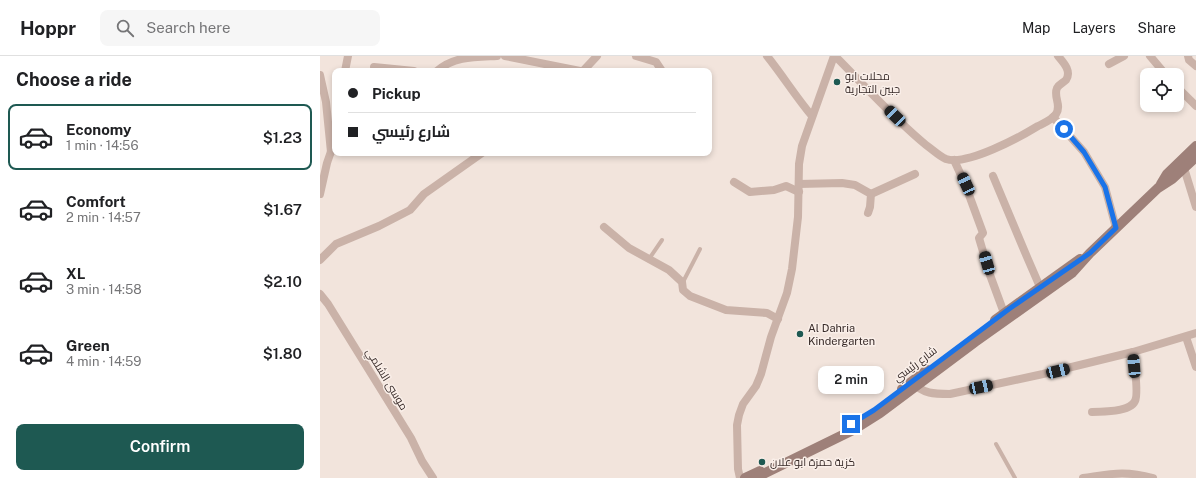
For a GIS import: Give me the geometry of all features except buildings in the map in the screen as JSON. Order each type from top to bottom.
[{"type":"main road","name":"شارع رئيسي","points":[[1158,188],[1167,174],[1196,146]]},
{"type":"main road","name":"شارع رئيسي","points":[[745,478],[761,475],[853,430],[880,413],[914,384],[1004,313],[1072,273],[1090,253],[1158,188],[1172,179],[1196,157]]},
{"type":"main road","name":"شارع رئيسي","points":[[914,384],[975,342],[1043,289]]},
{"type":"street","points":[[345,68],[348,56]]},
{"type":"street","points":[[440,68],[444,65],[463,58],[497,56]]},
{"type":"street","points":[[505,56],[566,68]]},
{"type":"street","points":[[584,68],[596,56]]},
{"type":"street","points":[[636,56],[656,62],[660,68]]},
{"type":"street","points":[[767,56],[786,79],[799,101],[812,116]]},
{"type":"street","points":[[740,478],[738,469],[738,414],[759,381],[787,292],[792,269],[799,188],[799,164],[802,146],[834,56],[915,136],[943,157],[954,160],[967,158],[1012,141],[1053,117],[1058,108],[1056,96],[1057,90],[1066,80],[1068,72],[1067,67],[1058,56]]},
{"type":"street","points":[[1109,64],[1124,56]]},
{"type":"street","points":[[1150,56],[1160,68]]},
{"type":"street","points":[[1188,56],[1189,60],[1196,66]]},
{"type":"street","points":[[374,67],[384,68]]},
{"type":"street","points":[[320,75],[326,102],[331,152]]},
{"type":"street","points":[[1184,94],[1196,106]]},
{"type":"street","points":[[1053,117],[1084,152],[1105,187],[1116,228]]},
{"type":"street","points":[[320,194],[332,149]]},
{"type":"street","points":[[320,260],[336,244],[379,226],[410,210],[424,194],[478,156]]},
{"type":"street","points":[[954,160],[966,184],[983,233],[979,238],[990,275],[1004,313]]},
{"type":"street","points":[[1184,168],[1196,207]]},
{"type":"street","points":[[871,194],[915,174]]},
{"type":"street","points":[[993,176],[1043,289]]},
{"type":"street","points":[[734,182],[750,192],[774,190],[786,186],[799,188],[842,183],[855,185],[871,194]]},
{"type":"street","points":[[868,213],[871,194]]},
{"type":"street","points":[[604,227],[629,248],[669,270],[682,282],[683,290],[690,296],[726,310],[767,314],[778,319]]},
{"type":"street","name":"موسى الشلمي","points":[[320,294],[328,304],[411,438],[422,461],[434,478]]},
{"type":"street","points":[[914,384],[924,392],[950,394],[1043,374],[1133,352],[1196,333]]},
{"type":"street","points":[[1186,337],[1196,367]]},
{"type":"street","points":[[1092,412],[1110,412],[1131,406],[1135,402],[1137,394],[1133,352]]},
{"type":"street","points":[[1083,478],[1122,473],[1153,478]]},
{"type":"lane","points":[[649,259],[662,240]]},
{"type":"lane","points":[[682,282],[700,249]]},
{"type":"lane","points":[[996,444],[1015,478]]},
{"type":"place","name":"محلات ابو جبين التجارية","points":[[837,82]]},
{"type":"place","name":"Al Dahria Kindergarten","points":[[800,334]]},
{"type":"place","name":"كزية حمزة ابو علان","points":[[762,462]]},
{"type":"route","points":[[851,424],[874,410],[1009,309],[1070,265],[1090,253],[1116,228],[1105,187],[1084,152],[1064,129]]}]
